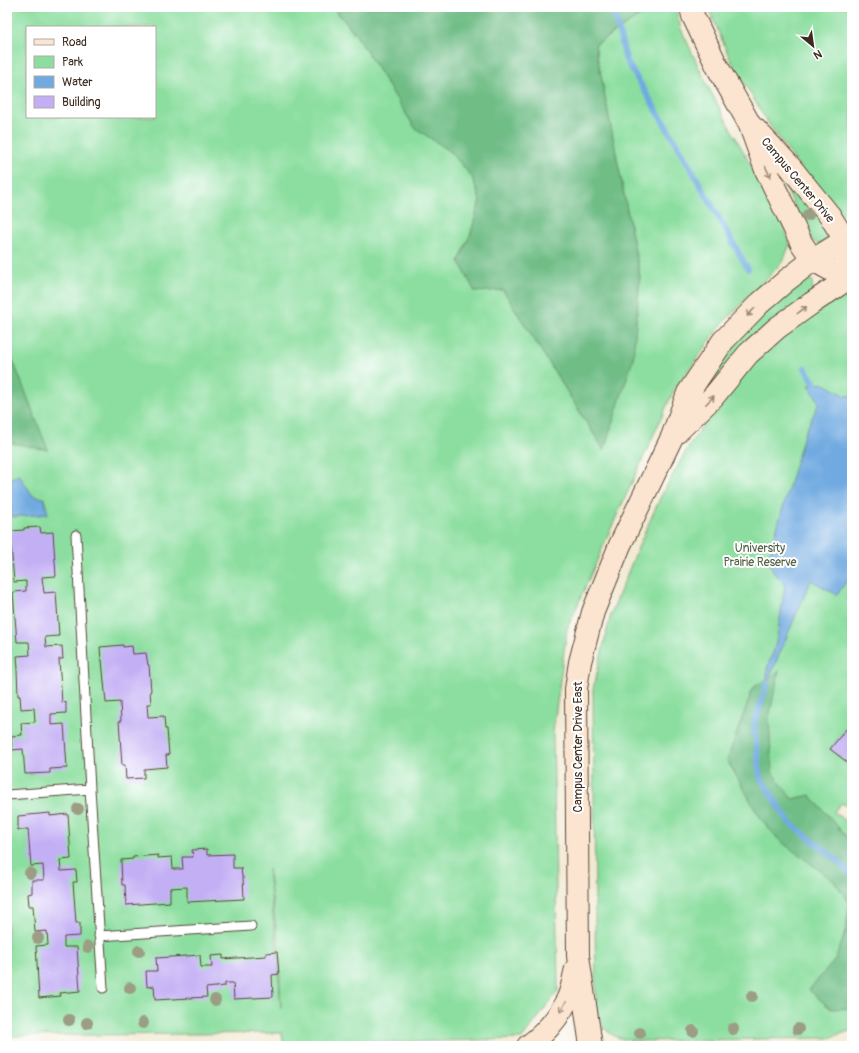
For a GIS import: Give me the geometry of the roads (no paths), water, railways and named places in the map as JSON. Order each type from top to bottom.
[{"type":"street","name":"Campus Center Drive","points":[[691,7],[693,16],[711,54],[749,123],[766,170],[802,244],[813,260],[850,277],[848,238],[787,163],[749,123]]},
{"type":"street","points":[[813,260],[848,238]]},
{"type":"street","name":"Campus Center Drive East","points":[[591,1046],[578,956],[576,689],[580,662],[593,612],[620,545],[672,437],[688,393],[723,341],[759,304],[813,260]]},
{"type":"street","name":"Campus Center Drive East","points":[[672,437],[713,398],[748,354],[777,328],[850,277]]},
{"type":"street","name":"Campus Center Drive East","points":[[528,1046],[549,1028],[559,1015],[568,999],[578,956]]},
{"type":"lane","points":[[76,535],[103,988]]},
{"type":"lane","points":[[7,795],[90,789]]},
{"type":"lane","points":[[99,936],[251,926]]},
{"type":"water","points":[[823,383],[846,396],[852,395],[852,573],[837,595],[811,580],[767,683],[767,668],[774,650],[778,632],[785,584],[774,573],[768,559],[804,435],[819,403],[809,385]]},
{"type":"water","points":[[19,475],[33,496],[44,498],[48,514],[11,517],[8,479]]},
{"type":"waterway","points":[[613,7],[626,60],[681,151],[748,269]]},
{"type":"waterway","points":[[805,368],[815,384]]},
{"type":"waterway","points":[[767,683],[754,725],[760,777],[789,822],[836,859],[852,876]]},
{"type":"park label","name":"University Prairie Reserve","points":[[760,555]]}]
